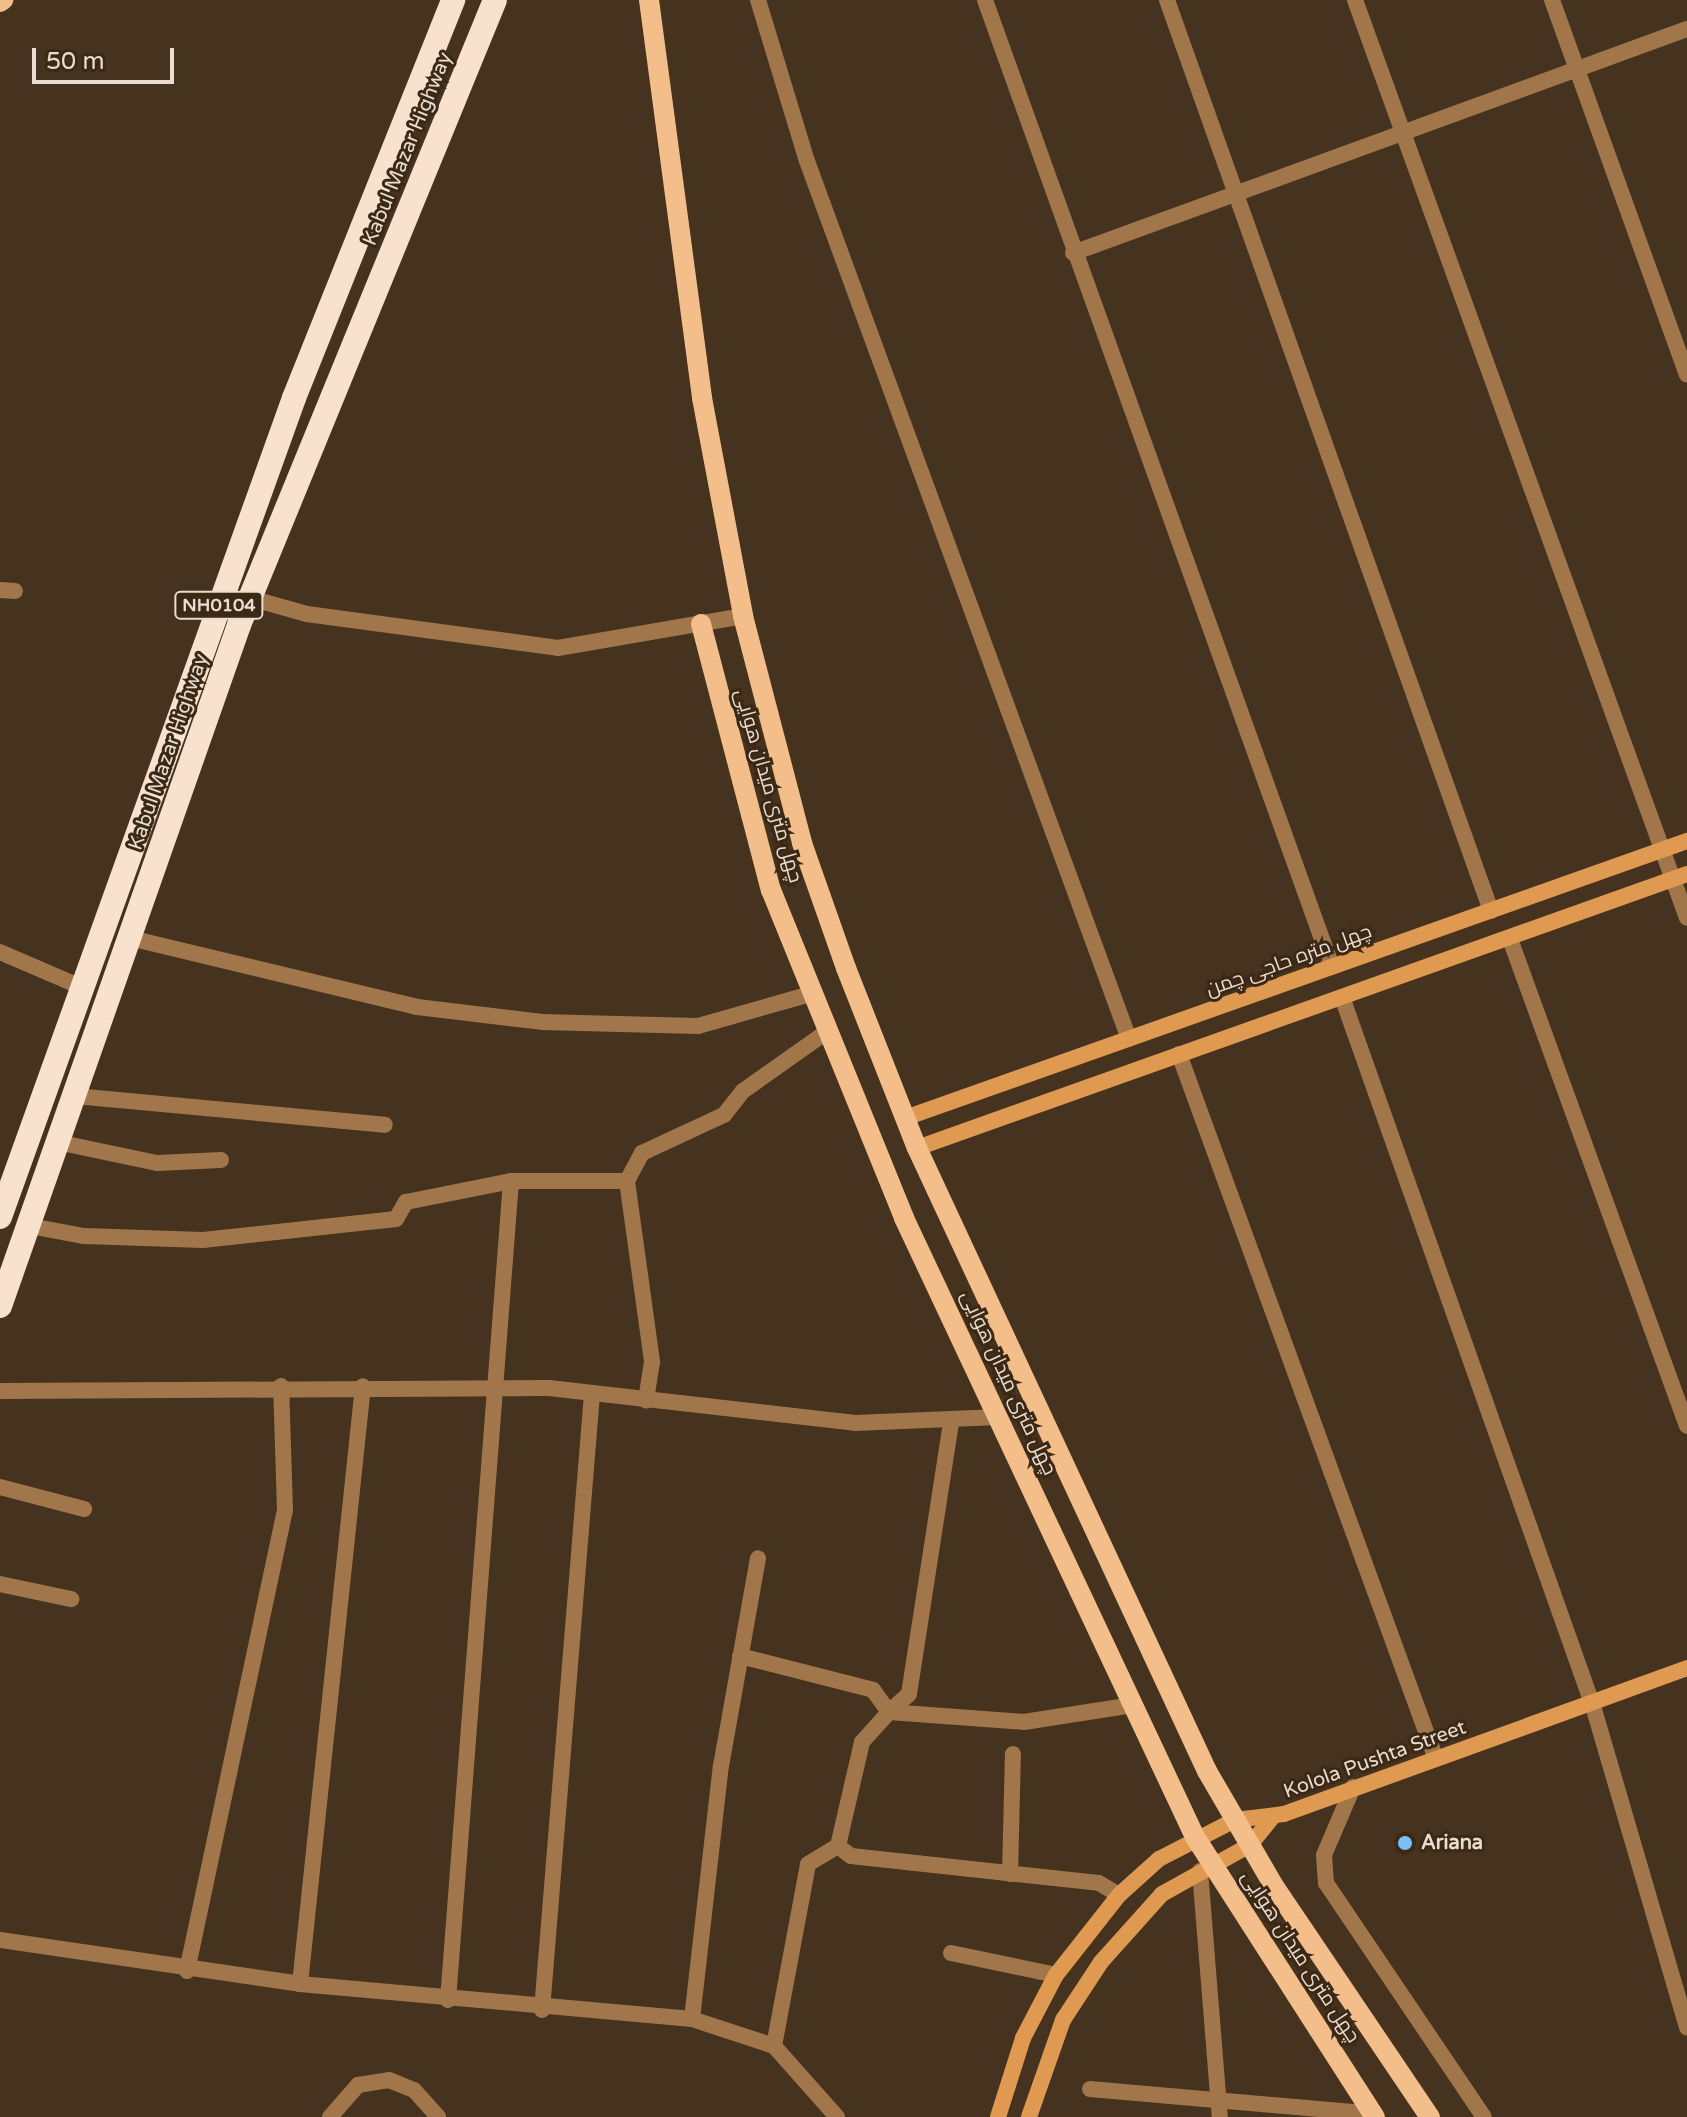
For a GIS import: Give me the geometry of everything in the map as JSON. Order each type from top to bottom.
[{"type":"highway","name":"Kabul Mazar Highway","points":[[0,1217],[79,986],[328,311],[453,0]]},
{"type":"highway","name":"Kabul Mazar Highway","points":[[0,1306],[25,1225],[75,1096],[250,598],[495,0]]},
{"type":"main road","points":[[649,0],[702,398],[743,616],[802,843],[917,1148],[1154,1665],[1250,1845],[1430,2117]]},
{"type":"main road","name":"چهل متری میدان هوایی","points":[[701,624],[741,791],[810,994],[998,1417],[1195,1837],[1206,1868],[1374,2115]]},
{"type":"street","points":[[758,0],[807,161],[1129,1039]]},
{"type":"street","points":[[985,0],[1073,253],[1332,967]]},
{"type":"street","points":[[1167,0],[1239,194],[1491,911]]},
{"type":"street","points":[[1355,0],[1406,134],[1662,850],[1680,877],[1687,918]]},
{"type":"street","points":[[1552,0],[1687,374]]},
{"type":"street","points":[[1073,253],[1687,29]]},
{"type":"street","points":[[250,598],[307,614],[558,648],[743,616]]},
{"type":"street","name":"چهل متره حاجی چمن","points":[[905,1118],[1687,841]]},
{"type":"street","points":[[917,1148],[1680,877]]},
{"type":"street","points":[[130,938],[417,1007],[542,1022],[698,1026],[810,994]]},
{"type":"street","points":[[1510,939],[1687,1426]]},
{"type":"street","points":[[0,952],[79,986]]},
{"type":"street","points":[[1342,997],[1593,1706],[1687,2028]]},
{"type":"street","points":[[646,1401],[652,1362],[627,1181],[642,1153],[724,1115],[743,1091],[825,1033]]},
{"type":"street","points":[[1179,1054],[1436,1759]]},
{"type":"street","points":[[75,1096],[385,1125]]},
{"type":"street","points":[[57,1142],[157,1163],[221,1160]]},
{"type":"street","points":[[25,1225],[84,1236],[203,1240],[396,1219],[406,1202],[511,1181],[627,1181]]},
{"type":"street","points":[[448,2000],[511,1181]]},
{"type":"street","points":[[0,1391],[281,1386],[495,1387],[592,1394],[855,1423],[951,1424],[998,1417]]},
{"type":"street","points":[[187,1971],[285,1510],[281,1386]]},
{"type":"street","points":[[300,1984],[363,1386]]},
{"type":"street","points":[[542,2010],[592,1394]]},
{"type":"street","points":[[774,2046],[808,1864],[838,1846],[862,1742],[909,1694],[951,1424]]},
{"type":"street","points":[[0,1487],[84,1509]]},
{"type":"street","points":[[692,2019],[740,1656],[758,1558]]},
{"type":"street","points":[[0,1584],[71,1599]]},
{"type":"street","points":[[740,1656],[873,1690],[889,1712],[1024,1722],[1133,1705]]},
{"type":"street","name":"Kolola Pushta Street","points":[[1029,2117],[1063,2020],[1101,1962],[1162,1894],[1250,1845],[1273,1817],[1593,1706],[1687,1668]]},
{"type":"street","points":[[1010,1874],[1013,1754]]},
{"type":"street","points":[[1353,1787],[1324,1855],[1326,1883],[1484,2117]]},
{"type":"street","points":[[998,2117],[1023,2038],[1056,1975],[1119,1895],[1195,1837],[1235,1820],[1273,1817]]},
{"type":"street","points":[[838,1846],[851,1856],[1099,1883],[1119,1895]]},
{"type":"street","points":[[1206,1868],[1221,2110]]},
{"type":"street","points":[[0,1940],[187,1971],[300,1984],[542,2010],[692,2019],[774,2046],[837,2117]]},
{"type":"street","points":[[951,1953],[1056,1975]]},
{"type":"street","points":[[330,2117],[358,2085],[389,2080],[414,2090],[438,2117]]},
{"type":"street","points":[[1090,2089],[1221,2110],[1374,2115]]},
{"type":"place","name":"Ariana","points":[[1405,1843]]}]
